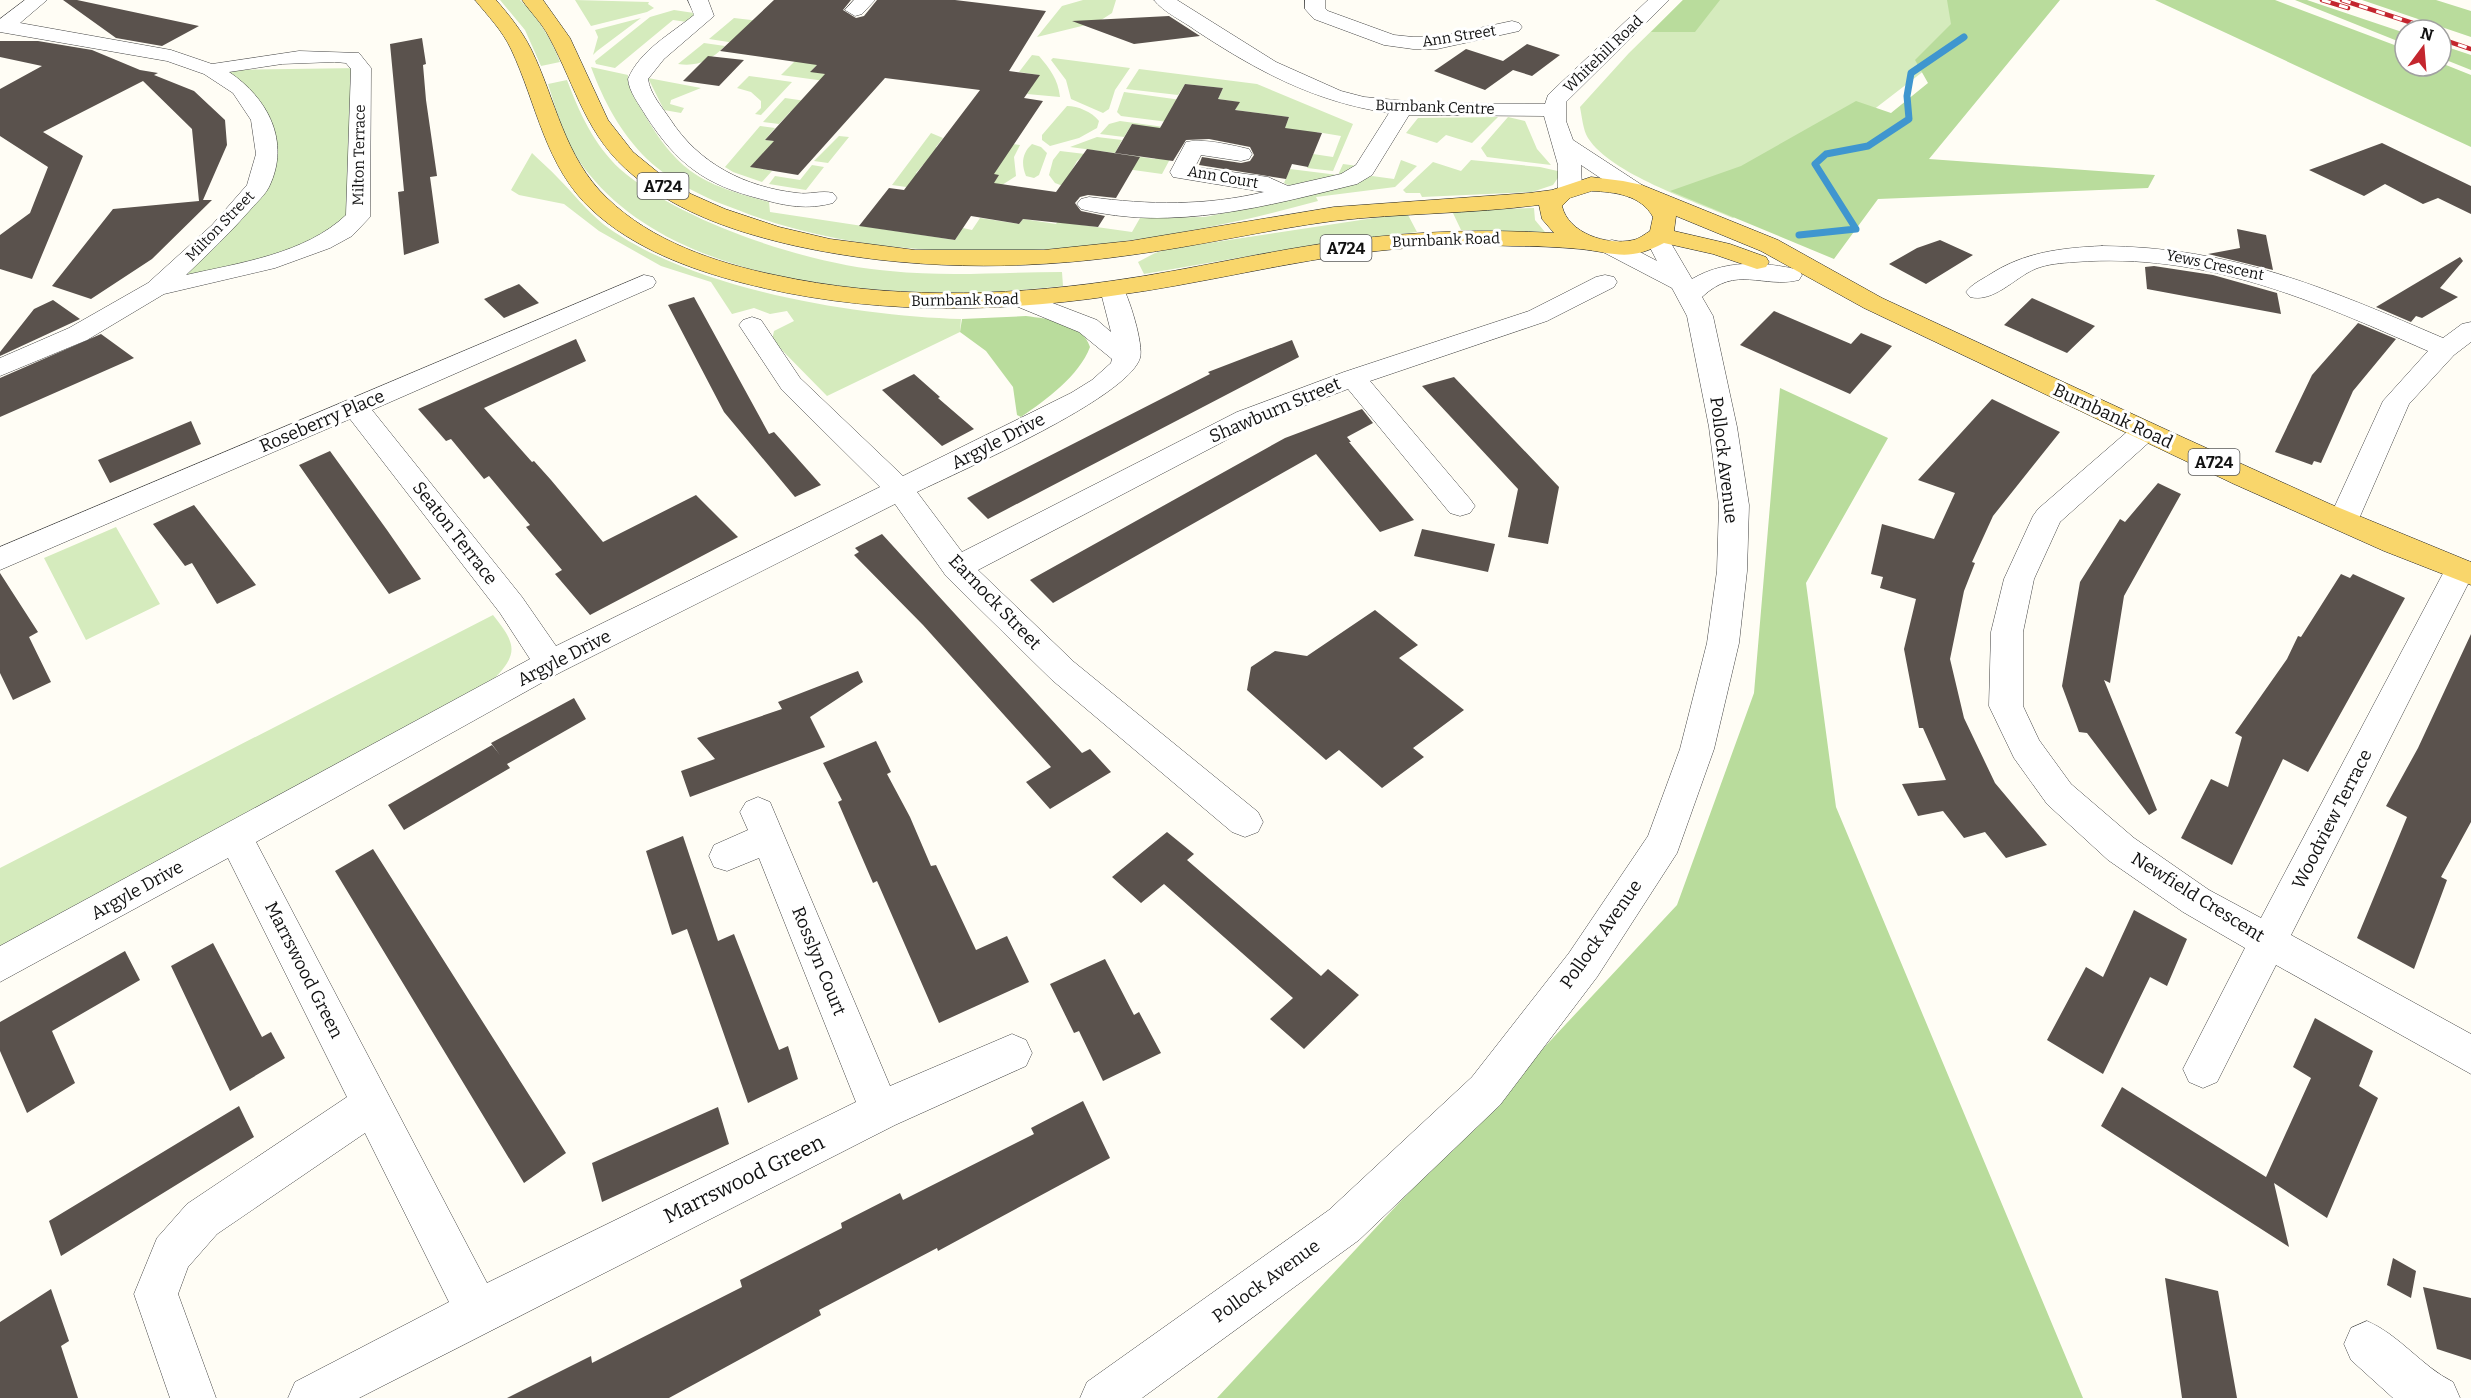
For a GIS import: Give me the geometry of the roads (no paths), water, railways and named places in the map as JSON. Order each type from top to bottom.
[{"type":"main road","name":"Burnbank Road","points":[[485,0],[501,17],[525,56],[555,142],[567,165],[582,186],[602,206],[652,240],[709,265],[743,276],[814,291],[886,300],[939,302],[1020,299],[1112,289],[1382,243],[1470,237],[1583,242]]},
{"type":"main road","name":"Burnbank Road","points":[[532,0],[543,10],[574,63],[593,112],[610,139],[652,179],[696,205],[775,234],[861,252],[953,259],[1058,255],[1160,243],[1333,214],[1410,206],[1515,202],[1563,193]]},
{"type":"main road","name":"A724","points":[[1645,196],[1604,185],[1563,193],[1550,208],[1552,220],[1564,232],[1583,242],[1612,247],[1635,246],[1659,236]]},
{"type":"main road","name":"Burnbank Road","points":[[1645,196],[1766,244],[1807,264],[1856,295],[2145,431],[2343,521],[2466,572]]},
{"type":"main road","points":[[1645,196],[1665,217],[1659,236]]},
{"type":"main road","name":"Burnbank Road","points":[[1659,236],[1721,249],[1790,275],[1856,295]]},
{"type":"main road","name":"A724","points":[[1112,289],[1113,274],[1122,263],[1160,243]]},
{"type":"main road","name":"A724","points":[[1058,255],[1096,274],[1112,289]]},
{"type":"street","points":[[2,26],[37,0]]},
{"type":"street","points":[[698,0],[704,16],[642,69],[638,81],[662,123],[697,167],[727,183],[784,198],[807,201],[825,198]]},
{"type":"street","name":"Burnbank Centre","points":[[1164,0],[1270,68],[1307,86],[1366,103],[1403,108],[1553,110]]},
{"type":"street","name":"Ann Street","points":[[1315,0],[1315,9],[1321,15],[1391,41],[1437,43],[1512,27]]},
{"type":"street","name":"Whitehill Road","points":[[1563,193],[1572,179],[1566,145],[1553,110],[1564,90],[1659,0]]},
{"type":"street","name":"Milton Street","points":[[0,368],[78,334],[157,288],[220,230],[258,187],[267,154],[262,120],[240,88],[212,70],[171,56],[2,26]]},
{"type":"street","name":"Milton Terrace","points":[[157,288],[240,270],[331,240],[350,228],[358,216],[361,68],[352,57],[304,57],[237,64],[212,70]]},
{"type":"street","points":[[1089,204],[1142,212],[1180,213],[1215,209],[1349,179],[1364,170],[1403,108]]},
{"type":"street","points":[[1566,145],[1645,196]]},
{"type":"street","name":"Ann Court","points":[[1241,154],[1194,147],[1181,172],[1268,184],[1284,194]]},
{"type":"street","name":"Pollock Avenue","points":[[1103,1398],[1344,1225],[1486,1090],[1583,965],[1664,842],[1697,749],[1723,643],[1732,571],[1734,505],[1723,427],[1700,316],[1659,236]]},
{"type":"street","points":[[1612,247],[1687,289],[1707,278],[1727,271],[1790,275]]},
{"type":"street","name":"Yews Crescent","points":[[1979,292],[2026,264],[2049,259],[2117,252],[2177,255],[2284,281],[2445,349]]},
{"type":"street","name":"Roseberry Place","points":[[0,559],[644,282]]},
{"type":"street","name":"Shawburn Street","points":[[957,568],[1246,418],[1353,378],[1538,316],[1605,282]]},
{"type":"street","points":[[1112,289],[1127,339],[1127,358]]},
{"type":"street","points":[[1020,299],[1088,326],[1127,358]]},
{"type":"street","name":"Earnock Street","points":[[752,325],[790,384],[900,490],[957,568],[1063,671],[1245,822]]},
{"type":"street","points":[[2343,521],[2397,401],[2445,349],[2471,330]]},
{"type":"street","name":"Argyle Drive","points":[[0,965],[550,663],[1081,399],[1111,381],[1122,369],[1127,358]]},
{"type":"street","points":[[1353,378],[1460,506]]},
{"type":"street","name":"Seaton Terrace","points":[[355,407],[511,605],[550,663]]},
{"type":"street","name":"Newfield Crescent","points":[[2145,431],[2048,516],[2019,579],[2007,632],[2006,706],[2026,748],[2059,794],[2121,849],[2196,901],[2471,1055]]},
{"type":"street","name":"Woodview Terrace","points":[[2203,1069],[2466,572]]},
{"type":"street","name":"Rosslyn Court","points":[[727,856],[763,825],[880,1111]]},
{"type":"street","name":"Marrswood Green","points":[[235,836],[478,1311]]},
{"type":"street","name":"Marrswood Green","points":[[311,1398],[478,1311],[880,1111],[1012,1053]]},
{"type":"street","points":[[193,1398],[156,1294],[172,1253],[201,1218],[372,1104]]},
{"type":"street","points":[[2367,1344],[2416,1388],[2437,1398]]},
{"type":"waterway","points":[[1799,235],[1856,229],[1815,164],[1826,154],[1868,146],[1909,119],[1907,96],[1911,73],[1964,37]]},
{"type":"railway","points":[[2322,0],[2348,8]]},
{"type":"railway","points":[[2342,0],[2397,18]]},
{"type":"railway","points":[[2453,43],[2471,49]]}]
